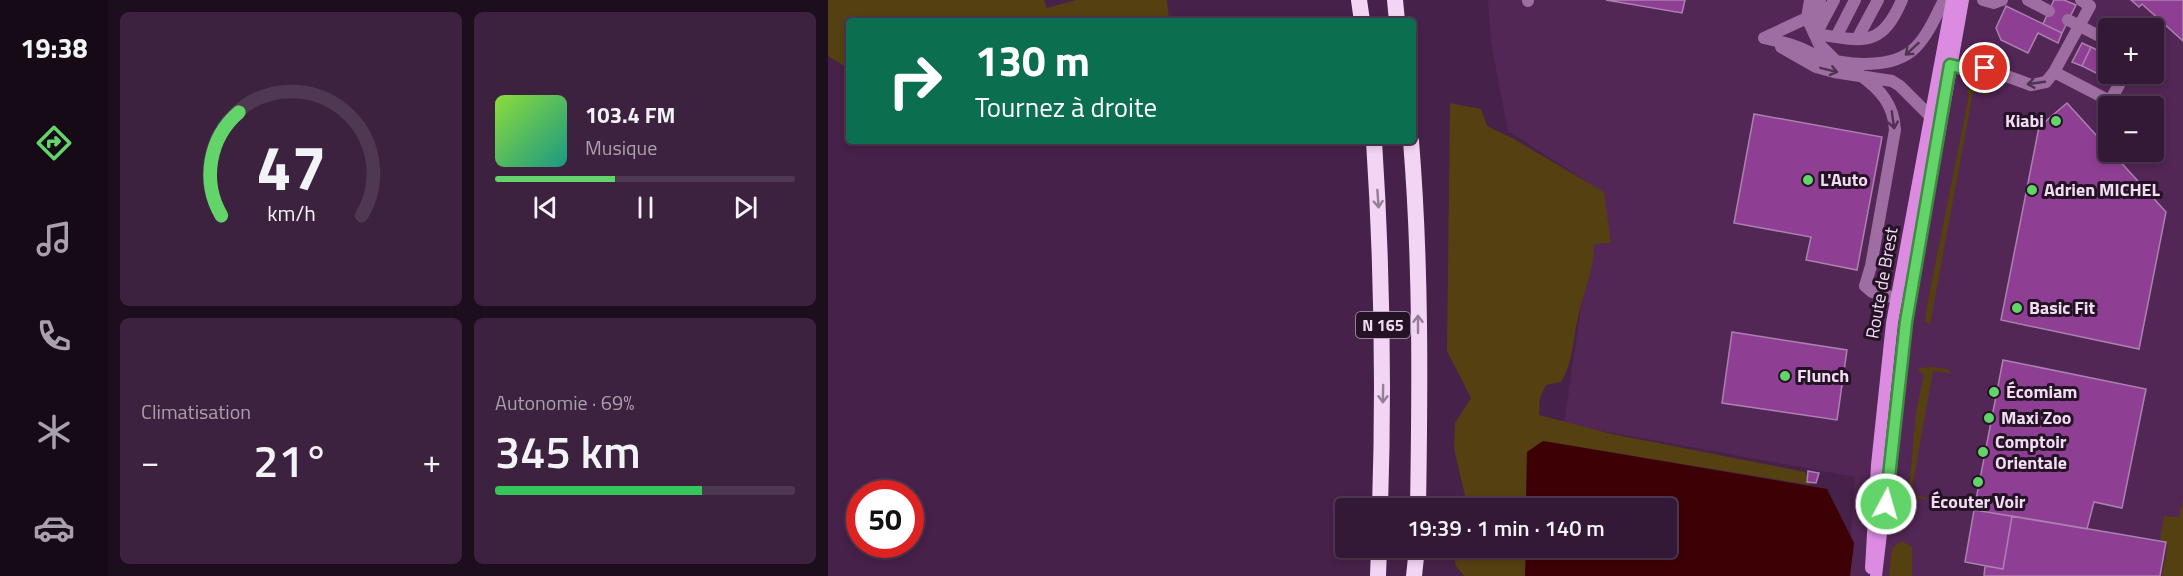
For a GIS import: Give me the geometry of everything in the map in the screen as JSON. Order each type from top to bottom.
[{"type":"highway","points":[[1359,0],[1362,18]]},
{"type":"highway","points":[[1395,0],[1397,18]]},
{"type":"highway","points":[[1402,0],[1403,18]]},
{"type":"highway","name":"N 165","points":[[1374,144],[1381,247],[1383,362],[1380,498]]},
{"type":"highway","name":"N 165","points":[[1411,144],[1418,302],[1418,498]]},
{"type":"highway","points":[[1378,576],[1379,558]]},
{"type":"highway","points":[[1414,576],[1416,558]]},
{"type":"main road","name":"Route de Brest","points":[[1876,576],[1906,322],[1946,64],[1952,0]]},
{"type":"main road","name":"Route de Brest","points":[[1870,576],[1877,465],[1896,298],[1931,117],[1963,0]]},
{"type":"lane","points":[[1810,0],[1807,18],[1819,44],[1837,62]]},
{"type":"lane","points":[[1816,34],[1820,0]]},
{"type":"lane","points":[[1816,34],[1834,0]]},
{"type":"lane","points":[[1836,37],[1855,0]]},
{"type":"lane","points":[[1857,39],[1878,0]]},
{"type":"lane","points":[[1816,34],[1857,39],[1882,34],[1890,25],[1902,0]]},
{"type":"lane","points":[[1764,38],[1799,47],[1837,62],[1878,63],[1902,57],[1921,40],[1944,0]]},
{"type":"lane","points":[[1983,0],[1994,3],[2002,0]]},
{"type":"lane","points":[[1946,64],[1971,70],[1985,68],[2031,85],[2046,82],[2055,72],[2074,23],[2090,6],[2081,0]]},
{"type":"lane","points":[[2034,1],[2049,11]]},
{"type":"lane","points":[[1764,38],[1807,18]]},
{"type":"lane","points":[[2074,23],[2098,35]]},
{"type":"lane","points":[[1764,38],[1816,67],[1892,81],[1931,117]]},
{"type":"lane","points":[[2055,72],[2110,100],[2119,84]]},
{"type":"lane","points":[[1860,75],[1876,88],[1888,103],[1895,130],[1871,266],[1865,285],[1872,292],[1896,298]]},
{"type":"shaded area","points":[[828,0],[1044,0],[1047,8],[1076,0],[1167,0],[1169,18],[846,18],[846,67],[828,56]]},
{"type":"shaded area","points":[[1488,0],[2183,0],[2183,576],[1848,576],[1855,477],[1564,424],[1592,232],[1603,192],[1508,131],[1491,43]]},
{"type":"shaded area","points":[[1982,82],[1990,89],[1988,95],[1973,92],[1930,325],[1925,321],[1927,305],[1969,95],[1966,91]]},
{"type":"shaded area","points":[[1450,103],[1481,109],[1487,126],[1514,139],[1604,192],[1611,243],[1594,244],[1594,255],[1568,366],[1561,382],[1546,385],[1540,398],[1539,415],[1612,434],[1805,472],[1810,485],[1543,441],[1527,452],[1526,498],[1466,498],[1454,449],[1455,423],[1471,398],[1447,351]]},
{"type":"shaded area","points":[[1919,368],[1948,369],[1951,373],[1933,371],[1911,494],[1927,498],[1926,500],[1914,497],[1908,500],[1916,412],[1924,375]]},
{"type":"shaded area","points":[[1543,441],[1827,489],[1854,543],[1850,576],[1525,576],[1526,558],[1677,558],[1677,498],[1526,498],[1527,452]]},
{"type":"shaded area","points":[[2183,500],[2183,576],[2162,576],[2168,544],[2160,539],[2164,516],[2179,517]]},
{"type":"shaded area","points":[[1902,541],[1912,547],[1912,576],[1889,576],[1892,548]]},
{"type":"shaded area","points":[[1454,558],[1526,558],[1525,576],[1464,576],[1456,566]]},
{"type":"building","points":[[1606,0],[1685,0],[1682,13]]},
{"type":"building","points":[[2054,0],[2064,0],[2076,5],[2062,33],[2043,24]]},
{"type":"building","points":[[2131,0],[2183,0],[2183,41],[2164,24],[2164,18],[2158,18],[2142,4],[2139,7]]},
{"type":"building","points":[[2006,6],[2062,33],[2058,43],[2038,33],[2028,53],[2001,40],[1996,28]]},
{"type":"building","points":[[2082,43],[2091,47],[2082,66],[2072,62]]},
{"type":"building","points":[[2091,47],[2098,50],[2098,74],[2082,66]]},
{"type":"building","points":[[2067,103],[2098,137],[2098,162],[2121,162],[2166,212],[2139,349],[2001,320],[2039,127]]},
{"type":"building","name":"L'Auto","points":[[1754,114],[1882,137],[1857,270],[1806,260],[1811,237],[1734,223]]},
{"type":"building","name":"Flunch","points":[[1732,332],[1847,350],[1837,420],[1722,403]]},
{"type":"building","points":[[2003,360],[2146,389],[2122,508],[2094,502],[2087,529],[1974,510]]},
{"type":"building","points":[[1808,471],[1819,473],[1816,483],[1807,482]]},
{"type":"building","points":[[1974,510],[2012,516],[2003,569],[1965,562]]},
{"type":"building","points":[[2012,516],[2166,542],[2160,576],[1984,576],[1985,566],[2003,569]]},
{"type":"place","name":"Kiabi","points":[[2056,121]]},
{"type":"place","name":"L'Auto","points":[[1808,180]]},
{"type":"place","name":"Adrien MICHEL","points":[[2032,190]]},
{"type":"place","name":"Basic Fit","points":[[2017,308]]},
{"type":"place","name":"Flunch","points":[[1785,376]]},
{"type":"place","name":"Écomiam","points":[[1994,392]]},
{"type":"place","name":"Maxi Zoo","points":[[1989,418]]},
{"type":"place","name":"Comptoir Orientale","points":[[1983,452]]},
{"type":"place","name":"Écouter Voir","points":[[1978,482]]},
{"type":"route","points":[[1886,504],[1906,322],[1950,65],[1971,70],[1985,68]]}]
